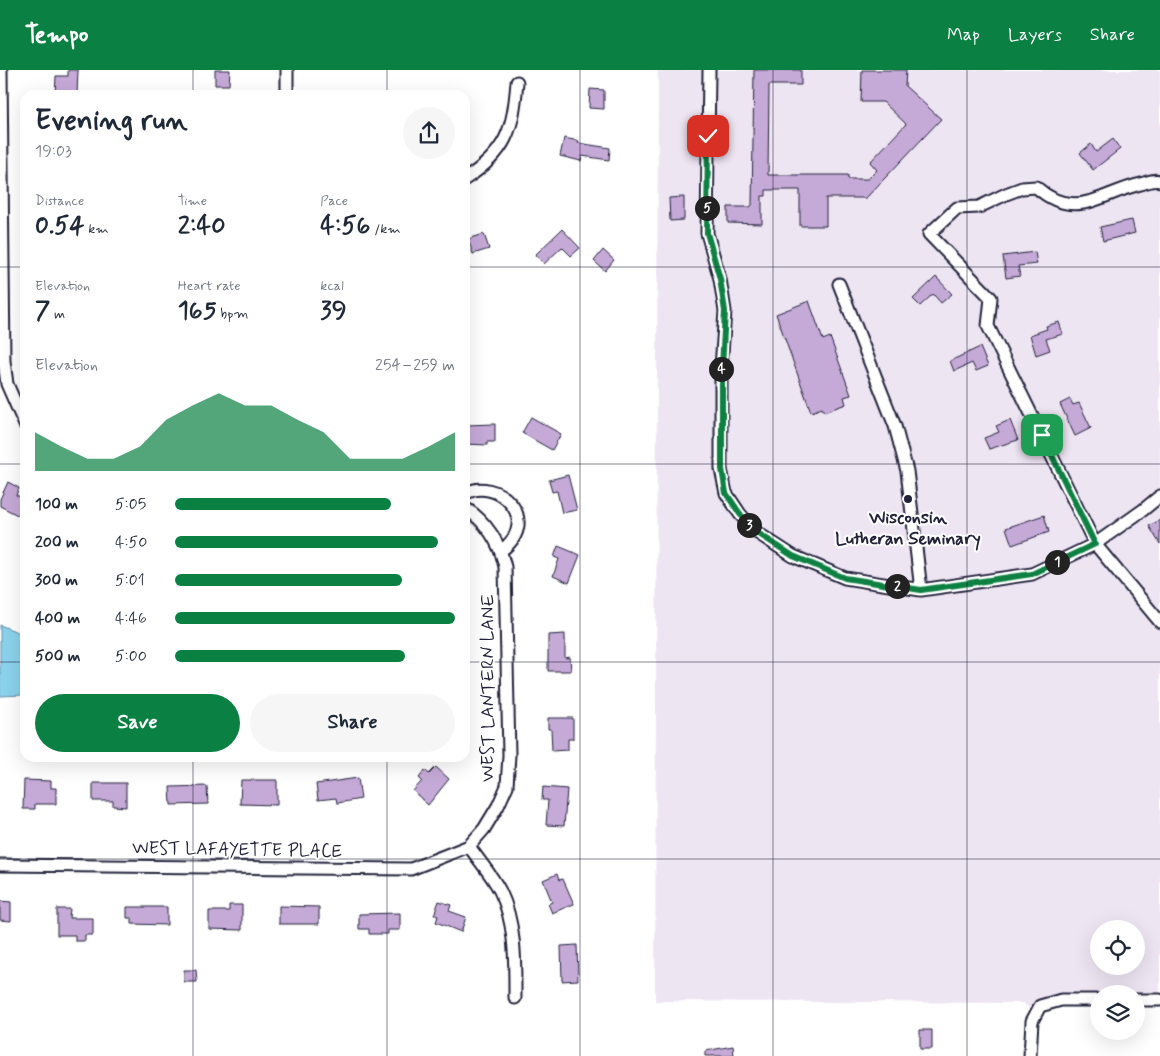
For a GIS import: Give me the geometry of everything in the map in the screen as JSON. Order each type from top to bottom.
[{"type":"street","points":[[1,70],[3,384],[20,416]]},
{"type":"street","points":[[287,70],[287,90]]},
{"type":"street","points":[[708,70],[707,233],[720,279],[725,311],[720,435],[722,469],[726,493],[740,514],[756,532],[793,556],[845,578],[921,590],[1032,574],[1095,544],[1160,496]]},
{"type":"street","points":[[470,176],[485,166],[498,152],[509,131],[514,114],[517,82]]},
{"type":"street","points":[[1160,181],[1137,184],[1098,200],[1079,205],[1048,197],[1036,187],[1022,188],[979,207],[957,208],[929,234],[991,298],[988,326],[1095,544],[1160,622]]},
{"type":"street","points":[[839,284],[895,426],[908,471],[921,590]]},
{"type":"street","points":[[470,493],[489,490],[500,494],[509,501],[518,520],[518,532],[511,543],[502,550]]},
{"type":"street","name":"WEST LANTERN LANE","points":[[469,846],[498,806],[507,786],[505,577],[502,550],[487,528],[470,513]]},
{"type":"street","points":[[469,846],[500,891],[506,909],[515,959],[515,998]]},
{"type":"street","name":"WEST LAFAYETTE PLACE","points":[[0,864],[410,869],[469,846]]},
{"type":"street","points":[[1030,1056],[1031,1030],[1036,1011],[1040,1006],[1053,1002],[1090,1000]]},
{"type":"street","points":[[1145,1000],[1160,1000]]},
{"type":"shaded area","name":"Wisconsin Lutheran Seminary","points":[[658,70],[1160,70],[1160,996],[1145,996],[1145,985],[1090,985],[1090,997],[1038,1003],[1031,1010],[1023,1003],[655,1001]]},
{"type":"water","points":[[0,625],[20,633],[20,695],[0,696]]},
{"type":"building","points":[[68,70],[78,70],[77,90],[55,90],[56,76],[68,76]]},
{"type":"building","points":[[215,70],[230,70],[229,85],[215,85]]},
{"type":"building","points":[[754,70],[801,70],[801,85],[769,85],[768,175],[848,175],[848,179],[868,179],[877,170],[870,162],[906,124],[883,102],[861,102],[862,70],[906,70],[905,86],[941,119],[866,198],[826,198],[826,226],[800,226],[800,190],[766,190],[766,196],[762,196],[762,224],[728,223],[728,207],[750,207],[752,205]]},
{"type":"building","points":[[590,89],[604,90],[604,109],[589,108]]},
{"type":"building","points":[[564,138],[579,141],[578,143],[610,148],[609,160],[582,156],[581,161],[560,156]]},
{"type":"building","points":[[1113,139],[1120,149],[1093,170],[1080,153],[1091,144],[1096,152]]},
{"type":"building","points":[[684,197],[684,220],[670,221],[669,198]]},
{"type":"building","points":[[1132,220],[1135,233],[1103,241],[1100,227]]},
{"type":"building","points":[[562,229],[580,248],[571,256],[562,247],[544,264],[535,255]]},
{"type":"building","points":[[484,234],[489,249],[473,254],[470,238]]},
{"type":"building","points":[[603,250],[614,260],[605,271],[594,261]]},
{"type":"building","points":[[1035,252],[1037,264],[1018,266],[1020,276],[1006,278],[1003,256]]},
{"type":"building","points":[[936,277],[952,294],[941,303],[933,294],[920,306],[913,299]]},
{"type":"building","points":[[809,301],[823,340],[830,337],[851,395],[844,397],[846,404],[824,412],[822,408],[811,412],[776,314]]},
{"type":"building","points":[[1059,322],[1063,334],[1046,339],[1050,350],[1036,355],[1030,335],[1047,329],[1046,326]]},
{"type":"building","points":[[980,347],[988,366],[976,371],[972,363],[954,371],[950,361]]},
{"type":"building","points":[[1070,399],[1073,405],[1079,403],[1091,428],[1075,436],[1060,404]]},
{"type":"building","points":[[531,417],[561,434],[552,450],[522,433]]},
{"type":"building","points":[[1010,420],[1018,440],[989,449],[984,438],[999,432],[996,426]]},
{"type":"building","points":[[495,424],[495,442],[487,442],[487,445],[470,444],[470,425]]},
{"type":"building","points":[[568,475],[577,510],[562,513],[557,491],[552,492],[549,480]]},
{"type":"building","points":[[8,482],[19,488],[16,495],[20,497],[20,516],[0,506],[0,499]]},
{"type":"building","points":[[1044,515],[1049,532],[1012,545],[1006,528]]},
{"type":"building","points":[[1160,520],[1160,544],[1149,526]]},
{"type":"building","points":[[558,546],[580,555],[569,583],[553,576],[559,559],[554,557]]},
{"type":"building","points":[[565,634],[565,658],[570,657],[571,671],[548,671],[548,635]]},
{"type":"building","points":[[548,718],[573,718],[573,739],[568,739],[568,750],[552,751],[551,729],[548,729]]},
{"type":"building","points":[[436,767],[449,779],[428,805],[413,791],[422,781],[419,778],[425,770],[429,774]]},
{"type":"building","points":[[358,778],[361,799],[337,803],[336,798],[318,800],[316,784]]},
{"type":"building","points":[[24,780],[51,781],[51,788],[56,788],[56,804],[35,804],[35,809],[23,809]]},
{"type":"building","points":[[241,780],[277,780],[277,805],[240,804]]},
{"type":"building","points":[[93,783],[126,783],[126,807],[113,806],[113,801],[93,801]]},
{"type":"building","points":[[207,786],[208,804],[171,805],[170,787]]},
{"type":"building","points":[[543,787],[567,789],[564,826],[546,825],[548,800],[542,800]]},
{"type":"building","points":[[557,874],[559,880],[563,879],[574,904],[552,913],[548,904],[552,902],[543,880]]},
{"type":"building","points":[[0,901],[11,902],[11,921],[0,920]]},
{"type":"building","points":[[439,901],[451,905],[449,911],[466,917],[461,932],[436,922],[438,916],[434,915]]},
{"type":"building","points":[[229,905],[242,905],[242,930],[209,929],[209,911],[229,911]]},
{"type":"building","points":[[279,906],[319,907],[319,924],[279,924]]},
{"type":"building","points":[[127,907],[167,907],[167,925],[132,924],[132,918],[127,918]]},
{"type":"building","points":[[57,909],[70,909],[69,918],[93,918],[93,935],[85,935],[85,941],[75,941],[75,935],[57,935]]},
{"type":"building","points":[[400,913],[400,930],[388,930],[388,934],[369,934],[369,929],[359,929],[359,914]]},
{"type":"building","points":[[577,945],[578,980],[562,981],[561,946]]},
{"type":"building","points":[[184,970],[196,970],[197,982],[184,982]]},
{"type":"building","points":[[920,1030],[932,1030],[932,1049],[920,1049]]},
{"type":"building","points":[[733,1046],[734,1056],[705,1056],[705,1051]]},
{"type":"place","name":"Wisconsin Lutheran Seminary","points":[[908,499]]},
{"type":"route","points":[[708,136],[707,233],[720,279],[725,311],[720,435],[722,469],[726,493],[740,514],[756,532],[793,556],[845,578],[921,590],[1032,574],[1095,544],[1042,435]]}]
